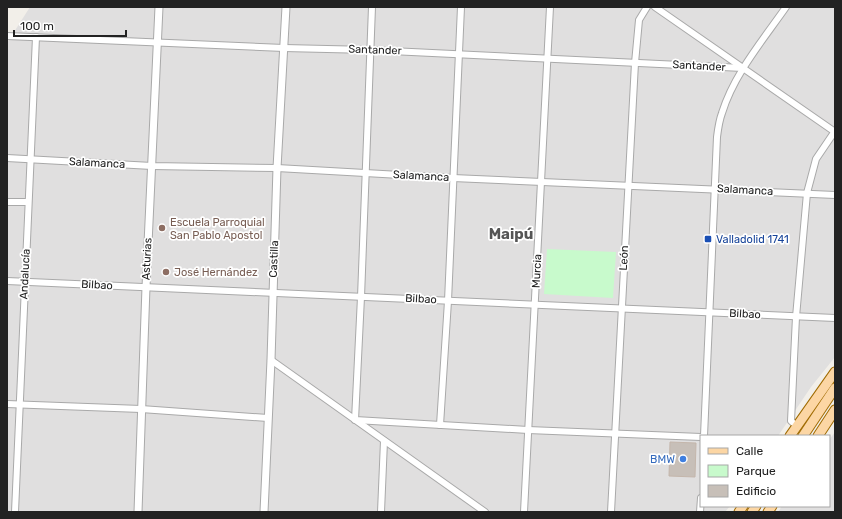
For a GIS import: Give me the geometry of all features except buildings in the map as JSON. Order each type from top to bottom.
[{"type":"main road","points":[[791,435],[835,372]]},
{"type":"main road","points":[[804,435],[835,388]]},
{"type":"main road","points":[[819,435],[835,410]]},
{"type":"street","name":"Asturias","points":[[138,512],[146,287],[159,7]]},
{"type":"street","name":"Castilla","points":[[264,512],[271,360],[277,168],[286,7]]},
{"type":"street","points":[[354,420],[362,297],[372,7]]},
{"type":"street","points":[[440,425],[448,301],[461,7]]},
{"type":"street","name":"Murcia","points":[[524,512],[550,7]]},
{"type":"street","name":"León","points":[[611,512],[635,63],[639,20],[647,7]]},
{"type":"street","points":[[655,7],[835,131],[816,159],[807,193],[796,317],[791,421],[797,426]]},
{"type":"street","points":[[704,435],[717,137],[721,113],[743,68],[786,7]]},
{"type":"street","name":"Santander","points":[[7,36],[284,48],[370,50],[547,60],[743,68]]},
{"type":"street","name":"Andalucía","points":[[15,512],[36,37]]},
{"type":"street","name":"Salamanca","points":[[7,158],[152,166],[277,168],[453,178],[835,195]]},
{"type":"street","points":[[7,202],[28,202]]},
{"type":"street","name":"Bilbao","points":[[7,281],[835,318]]},
{"type":"street","points":[[271,360],[484,512]]},
{"type":"street","points":[[7,404],[142,409],[268,418]]},
{"type":"street","points":[[354,420],[528,430],[700,437]]},
{"type":"street","points":[[381,512],[384,441]]},
{"type":"shaded area","points":[[30,7],[835,7],[835,357],[811,387],[779,435],[700,435],[700,507],[729,507],[725,512],[7,512],[7,43]]},
{"type":"shaded area","points":[[835,432],[835,512],[778,512],[781,507],[830,507],[830,439]]},
{"type":"green space","points":[[547,249],[616,252],[613,298],[544,294]]},
{"type":"place","name":"Escuela Parroquial San Pablo Apostol","points":[[162,228]]},
{"type":"place","name":"Valladolid 1741","points":[[708,239]]},
{"type":"place","name":"José Hernández","points":[[166,272]]},
{"type":"place","name":"BMW","points":[[683,459]]},
{"type":"district","name":"Maipú","points":[[511,234]]}]
